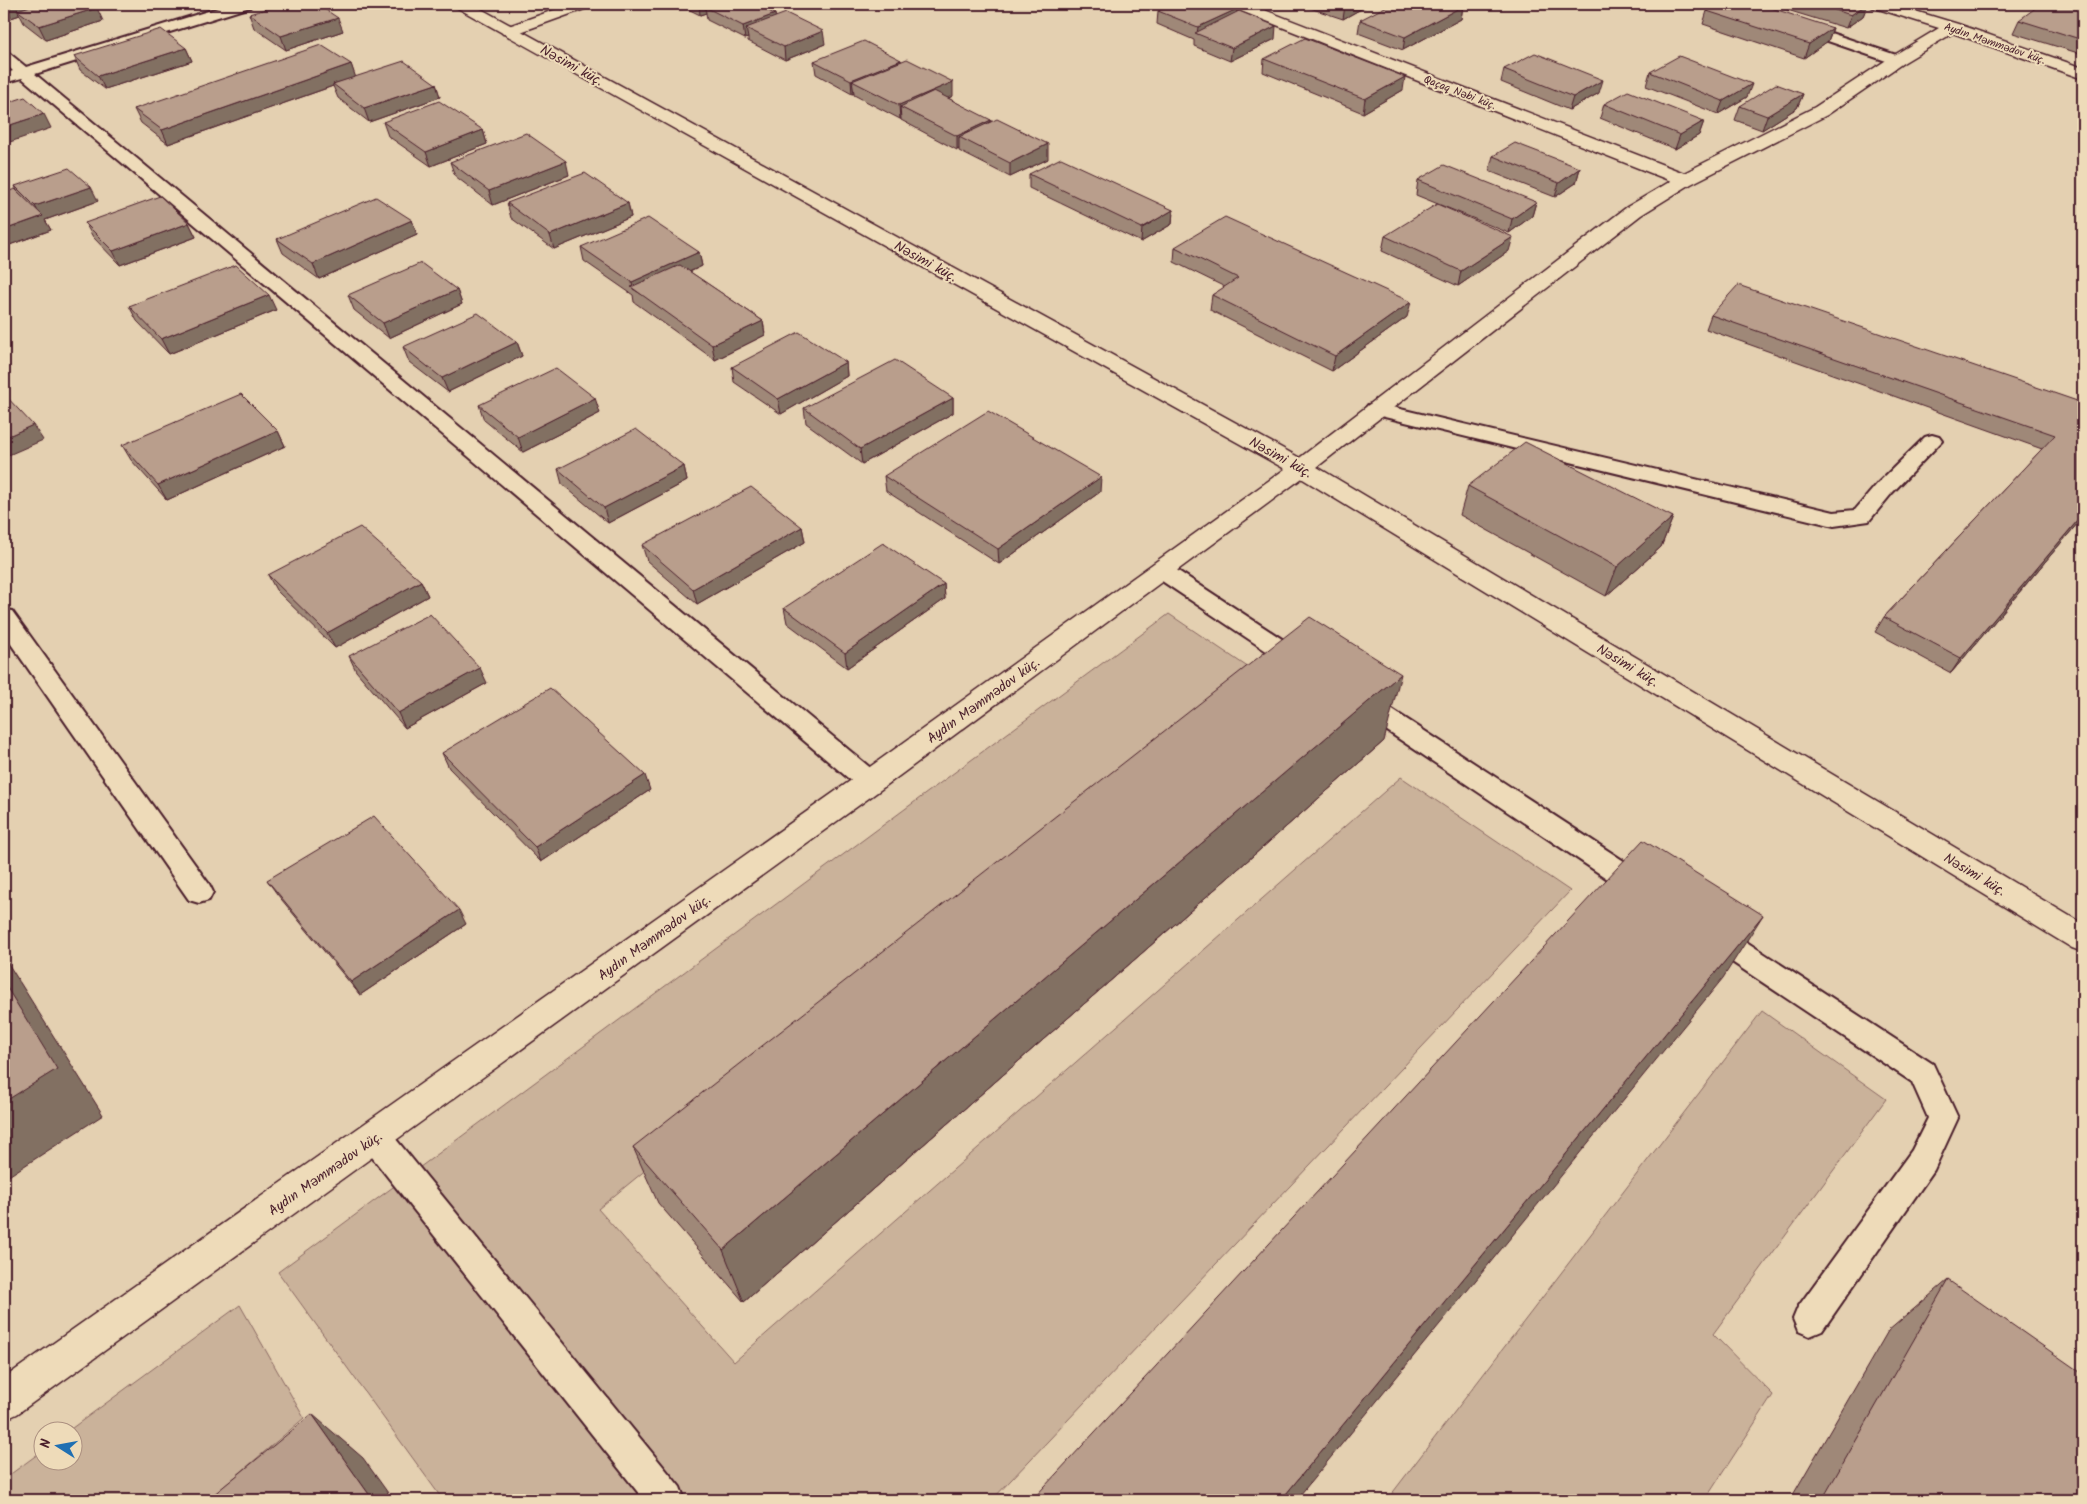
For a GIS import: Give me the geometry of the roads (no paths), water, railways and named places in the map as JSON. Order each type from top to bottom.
[{"type":"street","name":"Nəsimi küç.","points":[[461,4],[1301,468],[2083,939]]},
{"type":"street","points":[[509,31],[585,4]]},
{"type":"street","name":"Qaçaq Nəbi küç.","points":[[1236,4],[1685,180]]},
{"type":"street","name":"Aydın Məmmədov küç.","points":[[1877,4],[2083,74]]},
{"type":"street","name":"Aydın Məmmədov küç.","points":[[4,1401],[870,782],[1301,468],[1634,211],[1685,180],[1821,111],[1897,60],[1952,28]]},
{"type":"lane","points":[[4,79],[245,4]]},
{"type":"lane","points":[[1786,21],[1897,60]]},
{"type":"lane","points":[[4,56],[870,782]]},
{"type":"lane","points":[[1375,409],[1834,519],[1862,516],[1885,488],[1932,441]]},
{"type":"lane","points":[[1161,570],[1666,904]]},
{"type":"lane","points":[[4,618],[199,892]]},
{"type":"lane","points":[[1691,920],[1923,1073],[1942,1118],[1923,1160],[1810,1319]]},
{"type":"lane","points":[[375,1137],[667,1500]]}]
